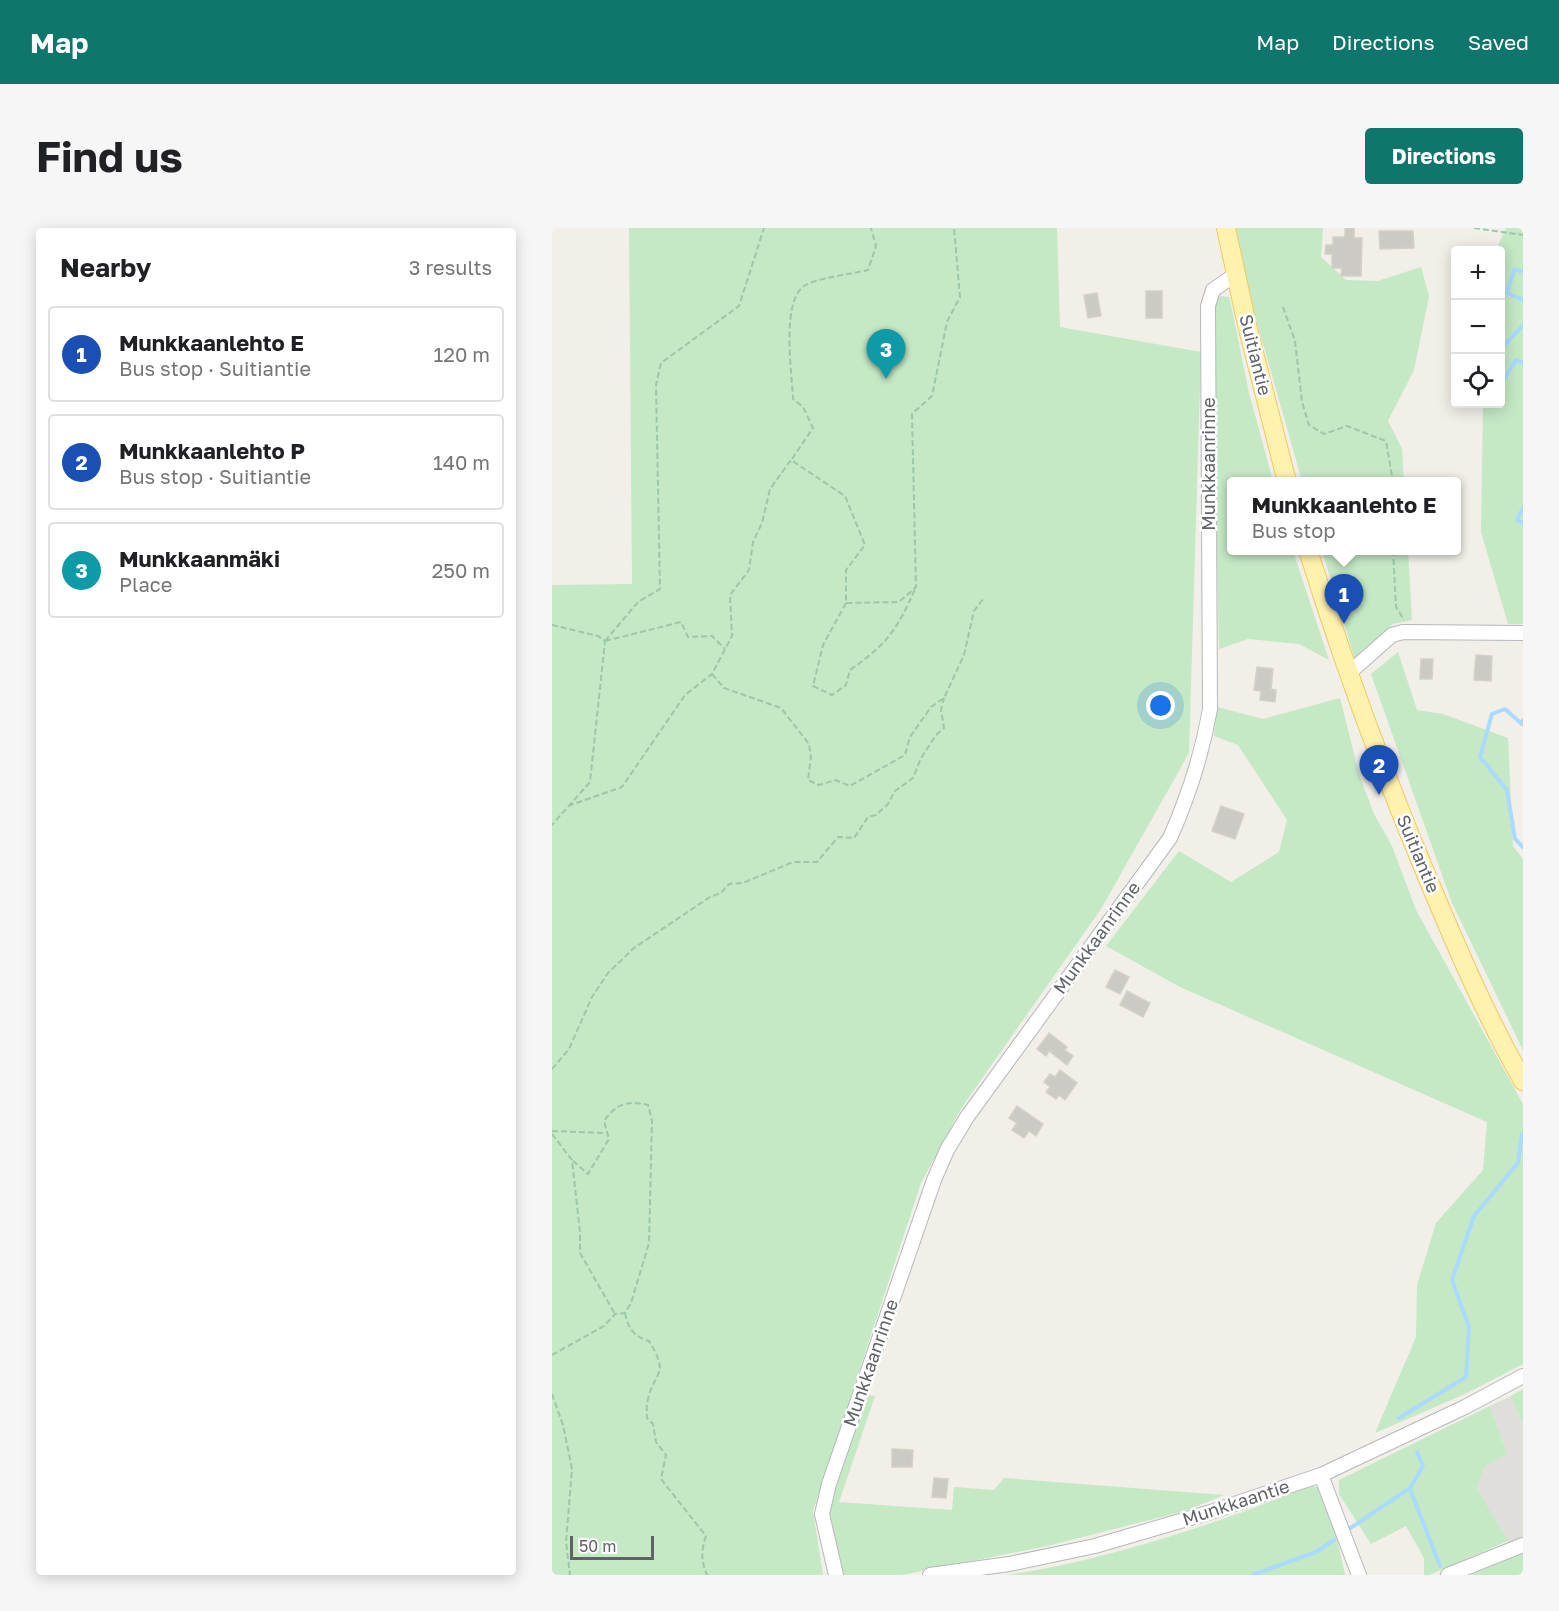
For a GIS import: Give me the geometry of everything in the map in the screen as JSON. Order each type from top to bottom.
[{"type":"main road","name":"Suitiantie","points":[[1226,228],[1286,477]]},
{"type":"main road","name":"Suitiantie","points":[[1310,555],[1349,673],[1397,804],[1452,936],[1523,1081]]},
{"type":"street","name":"Munkkaanrinne","points":[[836,1575],[822,1514],[829,1484],[934,1180],[947,1150],[967,1117],[1170,838],[1192,788],[1202,751],[1209,709],[1208,306],[1212,290],[1236,274]]},
{"type":"street","points":[[1349,673],[1392,635],[1412,632],[1523,633]]},
{"type":"street","name":"Munkkaantie","points":[[930,1575],[1020,1562],[1137,1535],[1321,1475],[1465,1407],[1523,1376]]},
{"type":"street","points":[[1321,1475],[1359,1575]]},
{"type":"street","points":[[1448,1575],[1523,1545]]},
{"type":"path","points":[[552,825],[590,782],[605,641],[638,602],[660,589],[656,385],[661,363],[739,306],[764,228]]},
{"type":"path","points":[[568,806],[622,787],[685,695],[712,674],[725,650],[732,636],[730,595],[749,570],[753,542],[762,523],[770,489],[813,428],[803,407],[793,399],[790,331],[793,298],[805,286],[868,270],[876,246],[871,228]]},
{"type":"path","points":[[791,460],[845,496],[865,545],[846,570],[846,603],[823,645],[813,686],[832,695],[846,685],[850,670],[880,649],[903,616],[916,587],[912,414],[932,396],[947,322],[960,297],[954,228]]},
{"type":"path","points":[[1474,228],[1523,235]]},
{"type":"path","points":[[1283,307],[1295,341],[1302,402],[1309,425],[1324,434],[1347,426],[1386,441],[1392,477]]},
{"type":"path","points":[[1393,555],[1396,607],[1412,632]]},
{"type":"path","points":[[846,603],[899,602],[916,587]]},
{"type":"path","points":[[552,1070],[569,1048],[592,997],[608,973],[634,948],[710,897],[721,893],[729,884],[743,883],[793,861],[818,862],[838,837],[854,838],[868,817],[876,815],[888,804],[895,791],[913,778],[921,758],[936,735],[944,728],[941,710],[944,698],[964,655],[974,612],[983,599]]},
{"type":"path","points":[[552,625],[598,636],[605,641],[681,622],[688,637],[712,636],[725,650]]},
{"type":"path","points":[[712,674],[724,688],[782,708],[809,744],[811,757],[808,780],[819,785],[835,780],[850,786],[905,755],[910,737],[932,707],[944,698]]},
{"type":"path","points":[[552,1132],[572,1160],[588,1174],[609,1139],[604,1121],[613,1108],[631,1101],[648,1105],[652,1121],[649,1243],[631,1303],[625,1313],[627,1324],[638,1338],[649,1341],[656,1353],[661,1374],[648,1399],[647,1418],[653,1424],[656,1442],[666,1455],[662,1479],[706,1536],[702,1547],[702,1565],[707,1575]]},
{"type":"path","points":[[552,1132],[608,1133]]},
{"type":"path","points":[[572,1160],[580,1232],[579,1253],[615,1314]]},
{"type":"path","points":[[552,1355],[604,1326],[615,1314],[625,1313]]},
{"type":"path","points":[[552,1394],[563,1425],[572,1469],[566,1542],[570,1575]]},
{"type":"shaded area","points":[[1511,1396],[1523,1425],[1523,1555],[1516,1555],[1477,1488],[1485,1466],[1507,1454],[1490,1406]]},
{"type":"green space","points":[[629,228],[1057,228],[1060,327],[1201,352],[1189,753],[1101,909],[962,1107],[921,1183],[813,1511],[823,1575],[552,1575],[552,585],[632,584]]},
{"type":"green space","points":[[1230,228],[1323,228],[1321,257],[1346,280],[1378,281],[1421,267],[1429,296],[1414,370],[1388,421],[1402,449],[1404,477],[1301,477]]},
{"type":"green space","points":[[1506,228],[1523,228],[1523,624],[1508,624],[1481,532],[1483,408],[1505,408],[1505,246],[1498,246]]},
{"type":"green space","points":[[1220,296],[1229,297],[1249,393],[1272,477],[1227,477],[1227,555],[1294,555],[1329,660],[1299,644],[1248,639],[1219,649],[1213,305]]},
{"type":"green space","points":[[1323,555],[1408,555],[1412,620],[1393,624],[1355,660]]},
{"type":"green space","points":[[1398,652],[1417,710],[1443,714],[1508,738],[1513,846],[1523,859],[1523,1050],[1452,903],[1371,674]]},
{"type":"green space","points":[[1340,698],[1359,774],[1374,814],[1392,846],[1416,910],[1523,1104],[1523,1364],[1465,1394],[1375,1433],[1416,1337],[1417,1285],[1436,1223],[1483,1170],[1487,1122],[1180,987],[1106,946],[1179,851],[1231,882],[1279,852],[1287,820],[1238,745],[1214,736],[1217,707],[1263,719]]},
{"type":"green space","points":[[1523,1389],[1523,1425],[1511,1396]]},
{"type":"green space","points":[[866,1395],[875,1396],[839,1502],[952,1510],[954,1487],[994,1490],[1004,1478],[1224,1495],[1185,1511],[1047,1546],[902,1575],[844,1575],[825,1498]]},
{"type":"green space","points":[[1490,1406],[1507,1454],[1485,1466],[1477,1488],[1508,1541],[1429,1575],[1424,1575],[1424,1558],[1406,1526],[1371,1544],[1339,1494],[1339,1480]]},
{"type":"green space","points":[[1312,1486],[1317,1487],[1335,1530],[1345,1575],[1008,1575],[1067,1564],[1156,1541]]},
{"type":"green space","points":[[1516,1555],[1523,1555],[1523,1575],[1471,1575]]},
{"type":"building","points":[[1345,228],[1354,228],[1354,238],[1362,238],[1361,276],[1341,276],[1342,268],[1332,268],[1332,254],[1325,254],[1326,245],[1333,245],[1333,237],[1345,237]]},
{"type":"building","points":[[1379,231],[1413,231],[1414,248],[1380,249]]},
{"type":"building","points":[[1146,291],[1162,291],[1162,318],[1146,318]]},
{"type":"building","points":[[1097,293],[1101,316],[1088,318],[1084,295]]},
{"type":"building","points":[[1476,655],[1492,656],[1491,681],[1474,680]]},
{"type":"building","points":[[1421,659],[1433,659],[1432,679],[1420,679]]},
{"type":"building","points":[[1257,667],[1273,669],[1271,689],[1276,690],[1275,702],[1260,700],[1261,691],[1254,690]]},
{"type":"building","points":[[1221,806],[1244,814],[1235,839],[1212,831]]},
{"type":"building","points":[[1115,970],[1129,977],[1120,994],[1106,987]]},
{"type":"building","points":[[1127,991],[1150,1003],[1143,1017],[1120,1005]]},
{"type":"building","points":[[1049,1033],[1067,1047],[1065,1050],[1073,1056],[1067,1065],[1049,1051],[1046,1056],[1037,1049]]},
{"type":"building","points":[[1060,1070],[1077,1083],[1065,1100],[1059,1095],[1056,1099],[1046,1092],[1050,1087],[1044,1082],[1050,1074],[1055,1077]]},
{"type":"building","points":[[1017,1106],[1043,1124],[1036,1136],[1029,1131],[1024,1138],[1012,1130],[1017,1123],[1009,1118]]},
{"type":"building","points":[[892,1449],[913,1450],[912,1467],[892,1467]]},
{"type":"building","points":[[934,1478],[948,1479],[946,1498],[932,1497]]},
{"type":"waterway","points":[[1523,271],[1514,270],[1507,293],[1523,300]]},
{"type":"waterway","points":[[1505,345],[1523,325]]},
{"type":"waterway","points":[[1505,378],[1516,360],[1523,363]]},
{"type":"waterway","points":[[1523,508],[1517,520],[1523,523]]},
{"type":"waterway","points":[[1523,720],[1522,724],[1505,709],[1492,714],[1480,757],[1507,790],[1515,839],[1523,847]]},
{"type":"waterway","points":[[1399,1418],[1466,1377],[1469,1327],[1452,1280],[1474,1216],[1518,1163],[1522,1134]]},
{"type":"waterway","points":[[1349,1529],[1410,1488],[1423,1466],[1417,1452]]},
{"type":"waterway","points":[[1410,1489],[1440,1566]]},
{"type":"waterway","points":[[1252,1575],[1316,1552],[1334,1540]]},
{"type":"place","name":"Munkkaanmäki","points":[[886,379]]},
{"type":"place","name":"Munkkaanlehto E","points":[[1344,624]]},
{"type":"place","name":"Munkkaanlehto P","points":[[1379,795]]}]
